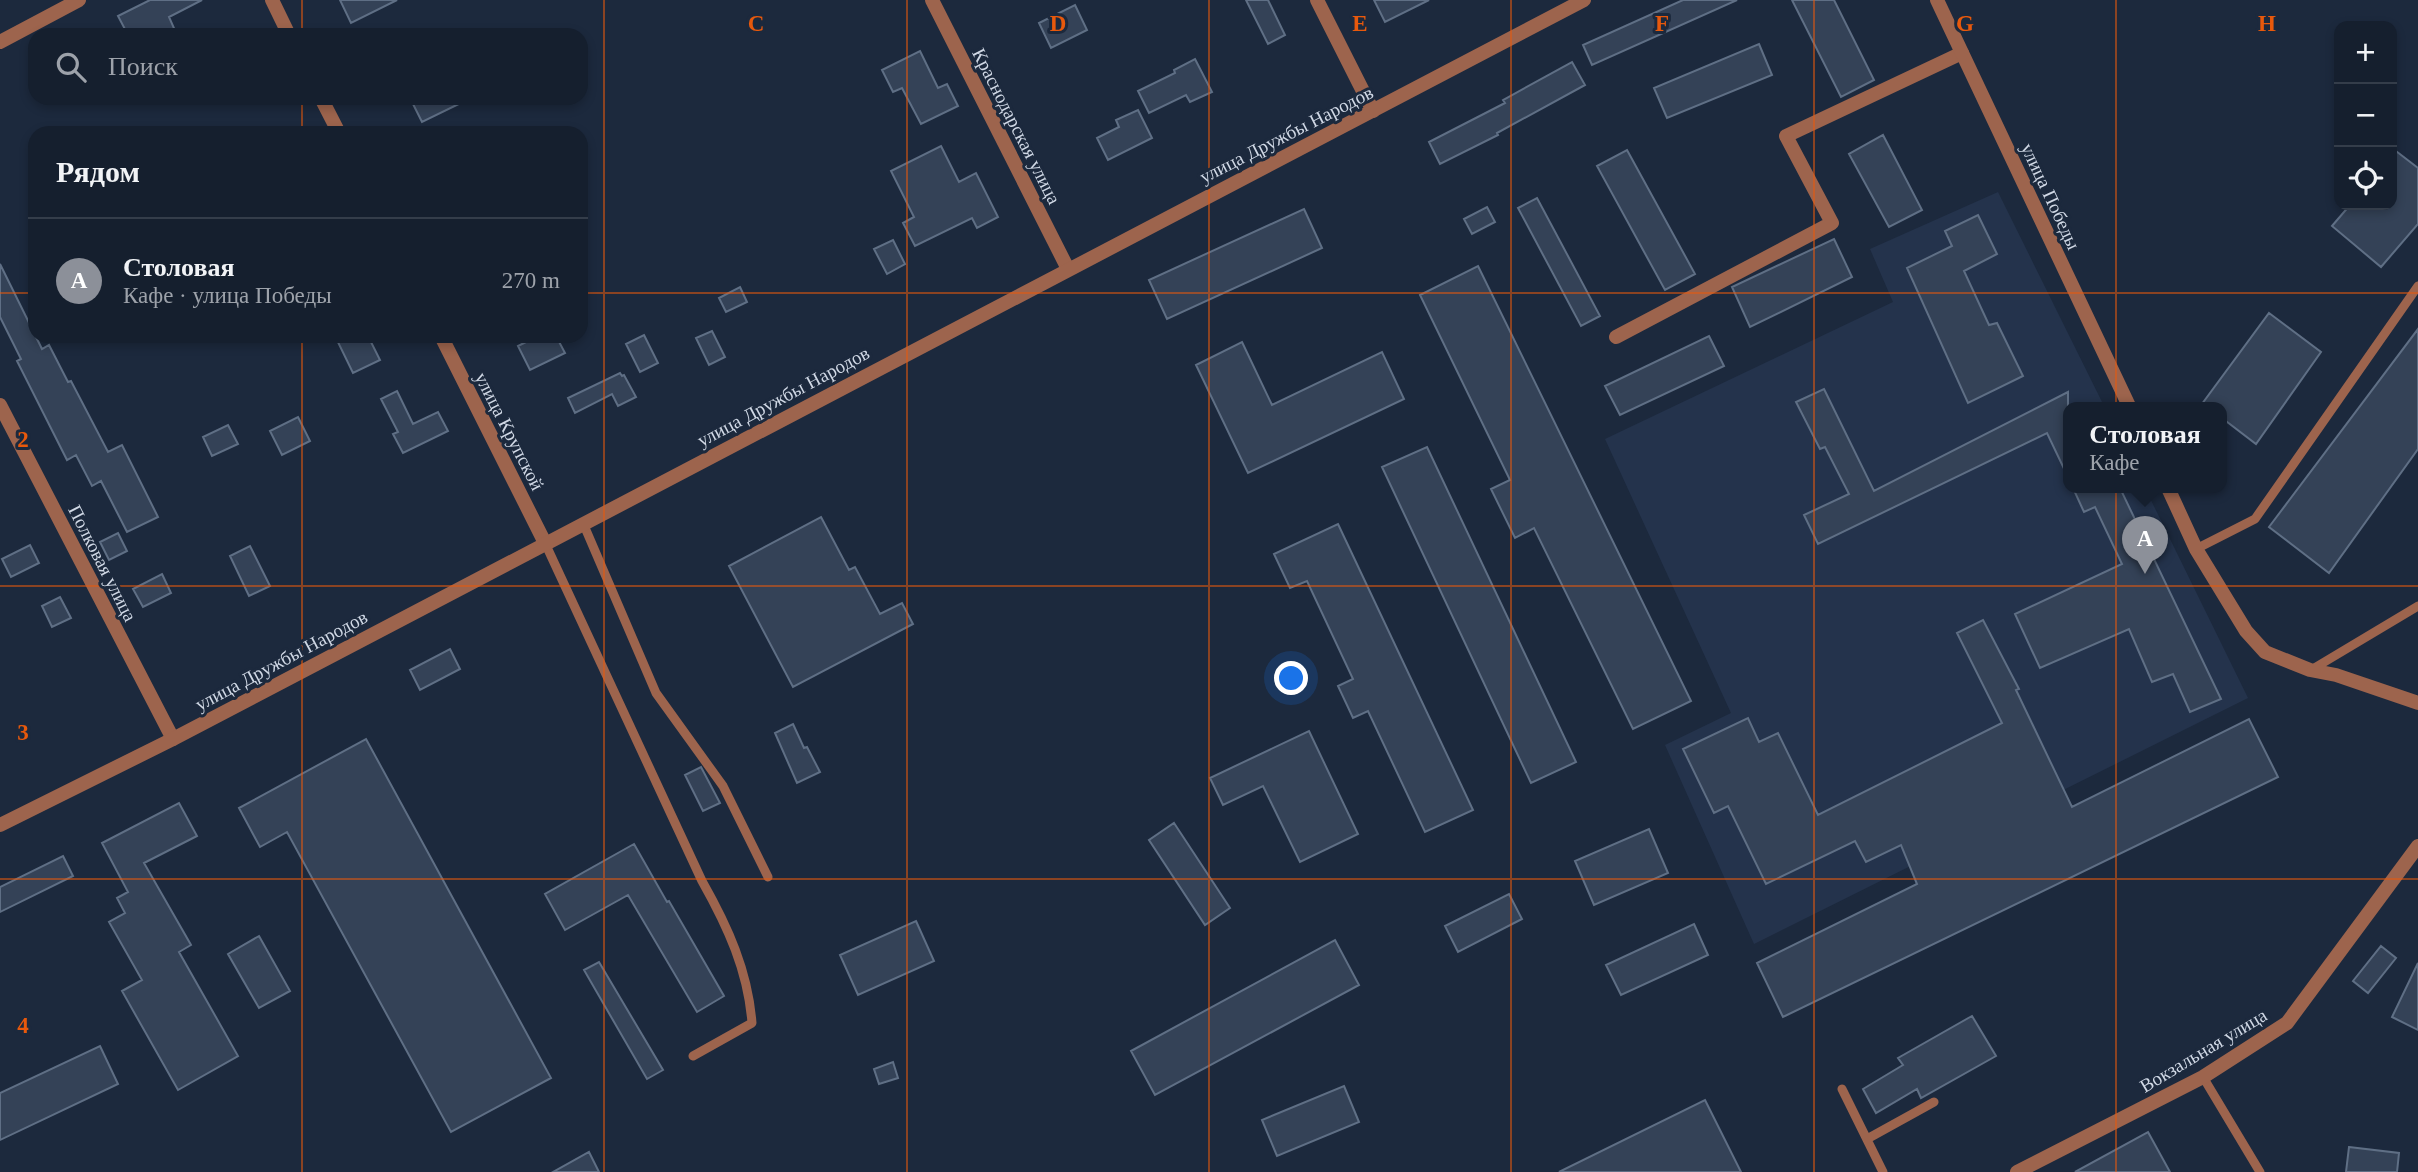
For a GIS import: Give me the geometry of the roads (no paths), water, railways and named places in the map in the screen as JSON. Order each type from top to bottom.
[{"type":"street","points":[[0,42],[79,0]]},
{"type":"street","points":[[272,0],[286,28]]},
{"type":"street","name":"Краснодарская улица","points":[[932,0],[1068,269]]},
{"type":"street","points":[[1317,0],[1373,111]]},
{"type":"street","name":"улица Дружбы Народов","points":[[0,825],[173,739],[1584,0]]},
{"type":"street","name":"улица Победы","points":[[1937,0],[2127,402]]},
{"type":"street","points":[[1616,337],[1832,223],[1786,136],[1962,53]]},
{"type":"street","points":[[325,105],[335,126]]},
{"type":"street","name":"улица Крупской","points":[[445,343],[545,543]]},
{"type":"street","name":"Полковая улица","points":[[0,405],[173,739]]},
{"type":"street","points":[[2170,493],[2196,549],[2246,631],[2265,652],[2310,670],[2336,675],[2418,703]]},
{"type":"street","name":"Вокзальная улица","points":[[2017,1172],[2203,1077],[2287,1023],[2418,846]]},
{"type":"lane","points":[[2196,549],[2255,519],[2418,286]]},
{"type":"lane","points":[[583,523],[656,693],[723,786],[768,877]]},
{"type":"lane","points":[[545,543],[741,961],[750,995],[752,1023],[693,1056]]},
{"type":"lane","points":[[2310,670],[2418,606]]},
{"type":"lane","points":[[2203,1077],[2260,1172]]},
{"type":"lane","points":[[1842,1089],[1883,1172]]},
{"type":"lane","points":[[1867,1139],[1934,1102]]},
{"type":"place","name":"Столовая","points":[[2145,574]]}]
